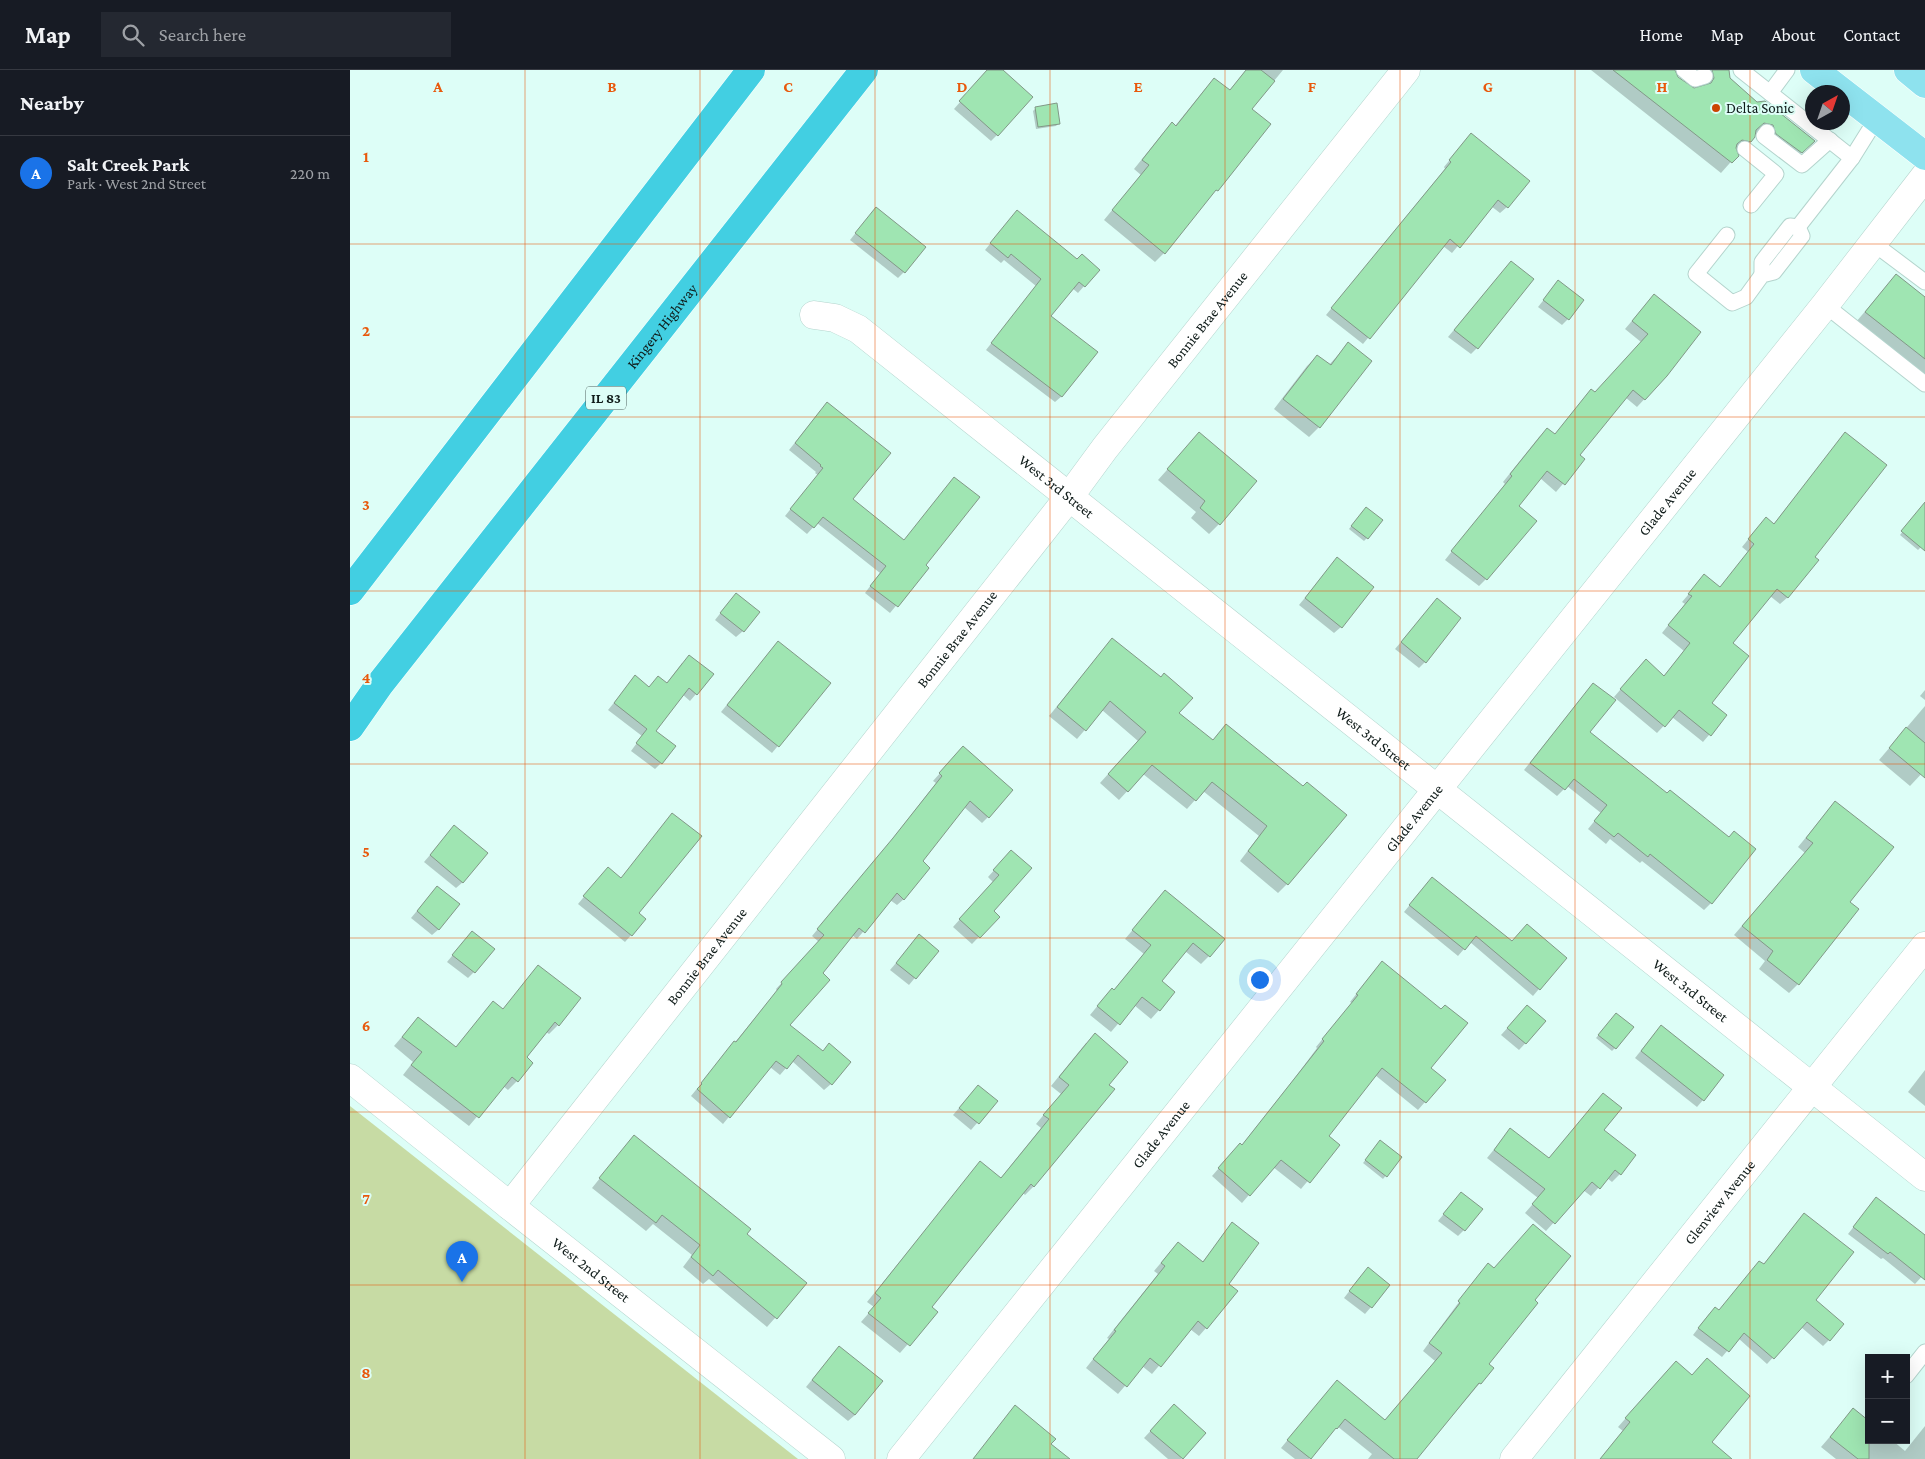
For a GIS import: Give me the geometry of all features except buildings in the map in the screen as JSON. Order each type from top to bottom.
[{"type":"highway","points":[[350,591],[751,70]]},
{"type":"highway","name":"Kingery Highway","points":[[350,727],[380,684],[864,70]]},
{"type":"main road","points":[[1814,70],[1925,156]]},
{"type":"main road","points":[[1908,70],[1925,84]]},
{"type":"street","name":"Bonnie Brae Avenue","points":[[510,1206],[1069,497],[1105,448],[1406,70]]},
{"type":"street","name":"Glade Avenue","points":[[901,1459],[1438,790],[1825,305],[1925,176]]},
{"type":"street","name":"West 3rd Street","points":[[814,315],[835,318],[858,329],[1925,1177]]},
{"type":"street","name":"Glenview Avenue","points":[[1514,1459],[1925,946]]},
{"type":"street","name":"West 2nd Street","points":[[350,1078],[831,1459]]},
{"type":"lane","points":[[1684,70],[1695,79],[1705,76]]},
{"type":"lane","points":[[1735,70],[1770,93],[1784,110],[1830,140],[1852,158]]},
{"type":"lane","points":[[1770,93],[1787,70]]},
{"type":"lane","points":[[1727,235],[1696,274],[1732,302],[1746,297],[1762,276],[1774,272],[1802,236],[1798,227],[1852,158],[1877,118]]},
{"type":"lane","points":[[1768,132],[1764,136],[1802,165],[1830,140]]},
{"type":"lane","points":[[1745,148],[1776,174],[1751,205]]},
{"type":"lane","points":[[1874,243],[1925,282]]},
{"type":"lane","points":[[1825,305],[1925,384]]},
{"type":"lane","points":[[1910,1371],[1925,1352]]},
{"type":"green space","points":[[350,1106],[798,1459],[350,1459]]},
{"type":"place","name":"Delta Sonic","points":[[1716,108]]},
{"type":"place","name":"Salt Creek Park","points":[[462,1282]]}]
